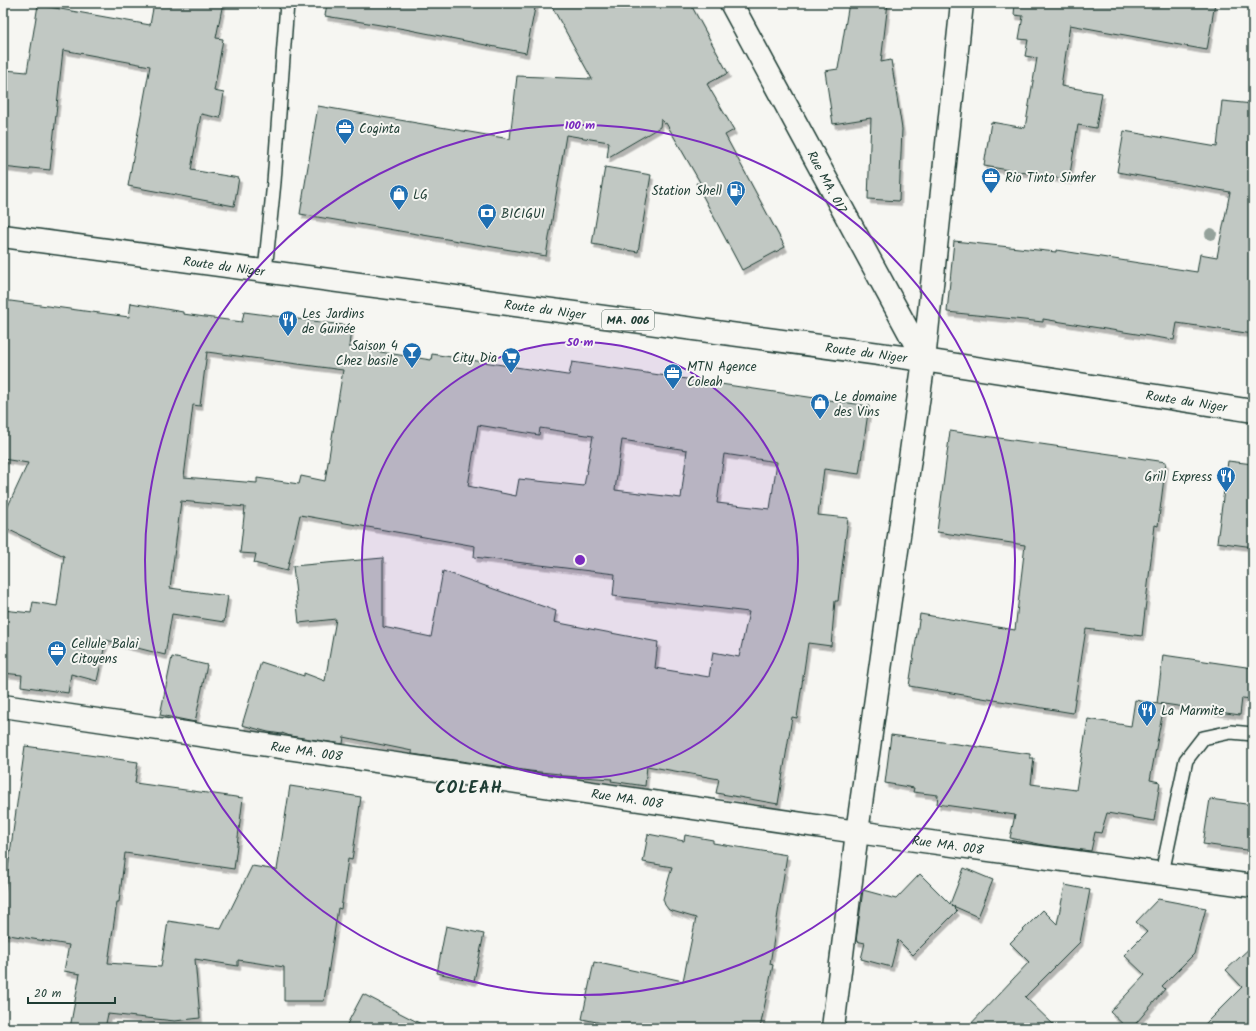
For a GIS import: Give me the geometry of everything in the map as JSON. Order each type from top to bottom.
[{"type":"street","name":"Rue MA. 017","points":[[731,3],[924,360]]},
{"type":"street","points":[[833,1028],[857,832],[924,360],[962,3]]},
{"type":"street","name":"Route du Niger","points":[[3,236],[924,360],[1253,411]]},
{"type":"street","name":"Rue MA. 008","points":[[3,706],[857,832],[1253,886]]},
{"type":"lane","points":[[265,271],[274,182],[287,3]]},
{"type":"lane","points":[[1162,873],[1186,760],[1203,738],[1231,732],[1253,734]]},
{"type":"building","points":[[154,3],[223,3],[216,38],[223,39],[214,91],[224,93],[220,118],[201,114],[191,170],[239,178],[234,206],[128,186],[150,66],[63,50],[50,170],[31,168],[30,170],[3,167],[3,86],[5,70],[27,72],[38,5],[150,25]]},
{"type":"building","points":[[327,3],[536,3],[526,53],[405,29],[325,16]]},
{"type":"building","points":[[550,3],[690,3],[728,73],[707,84],[734,130],[725,135],[785,247],[742,270],[696,183],[701,184],[666,123],[664,124],[661,119],[660,127],[607,158],[609,142],[566,135],[546,256],[300,214],[318,106],[510,139],[517,76],[592,79]]},
{"type":"building","points":[[849,3],[888,3],[881,62],[891,60],[902,129],[899,201],[868,199],[871,118],[833,124],[825,71],[838,69]]},
{"type":"building","points":[[1015,3],[1215,3],[1207,50],[1070,25],[1061,86],[1102,93],[1096,128],[1078,125],[1069,180],[984,166],[991,122],[1025,128],[1037,58],[1025,56],[1028,40],[1019,39],[1023,16],[1014,15]]},
{"type":"building","points":[[1222,101],[1253,104],[1253,334],[1177,323],[1174,340],[1043,319],[1043,322],[947,312],[954,241],[1056,252],[1056,250],[1197,272],[1200,254],[1217,257],[1230,192],[1117,172],[1124,131],[1217,147]]},
{"type":"building","points":[[605,167],[651,175],[638,252],[592,244]]},
{"type":"building","points":[[3,300],[129,317],[131,303],[183,312],[183,314],[242,322],[244,312],[351,326],[349,347],[431,360],[432,354],[567,375],[569,375],[572,362],[869,406],[859,474],[824,469],[818,515],[848,518],[838,601],[835,601],[831,646],[808,643],[797,718],[792,717],[778,804],[716,793],[719,779],[647,766],[645,786],[611,781],[612,779],[561,776],[560,774],[412,754],[412,751],[344,737],[343,744],[290,736],[242,725],[261,662],[304,676],[304,673],[325,681],[336,619],[299,623],[293,566],[383,558],[383,627],[431,637],[443,571],[556,611],[554,622],[658,642],[655,668],[709,677],[713,652],[739,657],[749,612],[613,596],[615,574],[474,557],[475,546],[300,515],[287,571],[254,563],[256,554],[240,553],[245,507],[181,501],[170,588],[228,596],[224,622],[172,614],[165,655],[106,640],[97,681],[71,674],[68,693],[21,686],[22,675],[3,673],[3,610],[31,613],[33,602],[57,606],[64,556],[3,527],[3,517],[28,463],[3,459]],"holes":[[[207,352],[343,370],[325,481],[301,476],[299,484],[257,478],[257,483],[184,477],[193,405],[200,406]],[[478,425],[539,435],[540,428],[593,436],[584,486],[519,479],[516,496],[468,486]],[[622,440],[687,450],[681,498],[615,490]],[[724,454],[777,462],[770,509],[717,503]]]},
{"type":"building","points":[[950,431],[1166,462],[1158,526],[1155,525],[1142,636],[1086,629],[1073,713],[909,686],[920,614],[1015,630],[1025,545],[937,532]]},
{"type":"building","points":[[1228,461],[1253,464],[1253,547],[1217,542]]},
{"type":"building","points":[[1163,655],[1253,668],[1253,699],[1242,698],[1240,715],[1157,703]]},
{"type":"building","points":[[172,657],[207,665],[195,722],[160,715]]},
{"type":"building","points":[[1135,700],[1164,705],[1150,780],[1160,782],[1154,821],[1107,813],[1101,833],[1095,832],[1091,851],[1044,845],[1010,838],[1015,815],[937,804],[938,795],[913,792],[914,788],[885,783],[891,735],[1030,754],[1030,758],[1034,758],[1031,784],[1076,790],[1088,719],[1131,726]]},
{"type":"building","points":[[25,746],[138,762],[135,783],[243,798],[234,869],[125,853],[119,902],[117,902],[108,963],[161,967],[168,921],[221,929],[252,866],[277,870],[290,786],[361,797],[352,860],[348,859],[341,909],[338,908],[324,1001],[284,1001],[284,967],[238,960],[238,966],[195,959],[200,1018],[175,1021],[108,1014],[105,1028],[70,1028],[80,974],[64,971],[69,945],[3,934],[3,904]]},
{"type":"building","points":[[1210,799],[1253,805],[1253,851],[1203,844]]},
{"type":"building","points":[[648,834],[684,841],[685,835],[713,840],[713,843],[787,855],[770,964],[773,965],[760,1028],[626,1028],[582,1019],[594,962],[683,981],[696,918],[669,910],[665,905],[663,899],[672,867],[643,862]]},
{"type":"building","points":[[964,868],[993,880],[978,917],[951,905],[957,911],[913,955],[898,940],[891,967],[861,959],[865,943],[856,941],[863,890],[896,899],[920,874],[950,904]]},
{"type":"building","points":[[1065,885],[1090,890],[1080,942],[1025,997],[1057,1028],[967,1028],[1029,962],[1010,943],[1043,910],[1057,924]]},
{"type":"building","points":[[1158,899],[1206,908],[1194,954],[1162,986],[1165,989],[1132,1028],[1127,1028],[1110,1012],[1145,975],[1124,955],[1147,932],[1136,922]]},
{"type":"building","points":[[446,926],[484,934],[474,981],[437,973]]},
{"type":"building","points":[[1253,945],[1253,1028],[1201,1028],[1242,987],[1226,970]]},
{"type":"building","points":[[363,994],[429,1028],[345,1028]]},
{"type":"place","name":"Coginta","points":[[345,145]]},
{"type":"place","name":"Rio Tinto Simfer","points":[[991,194]]},
{"type":"place","name":"Station Shell","points":[[736,207]]},
{"type":"place","name":"LG","points":[[399,211]]},
{"type":"place","name":"BICIGUI","points":[[487,230]]},
{"type":"place","name":"Les Jardins de Guinée","points":[[288,337]]},
{"type":"place","name":"Saison 4 Chez basile","points":[[412,369]]},
{"type":"place","name":"City Dia","points":[[511,374]]},
{"type":"place","name":"MTN Agence Coleah","points":[[673,390]]},
{"type":"place","name":"Le domaine des Vins","points":[[820,420]]},
{"type":"place","name":"Grill Express","points":[[1226,493]]},
{"type":"place","name":"Cellule Balai Citoyens","points":[[57,667]]},
{"type":"place","name":"La Marmite","points":[[1147,727]]},
{"type":"district","name":"COLEAH","points":[[469,787]]}]
